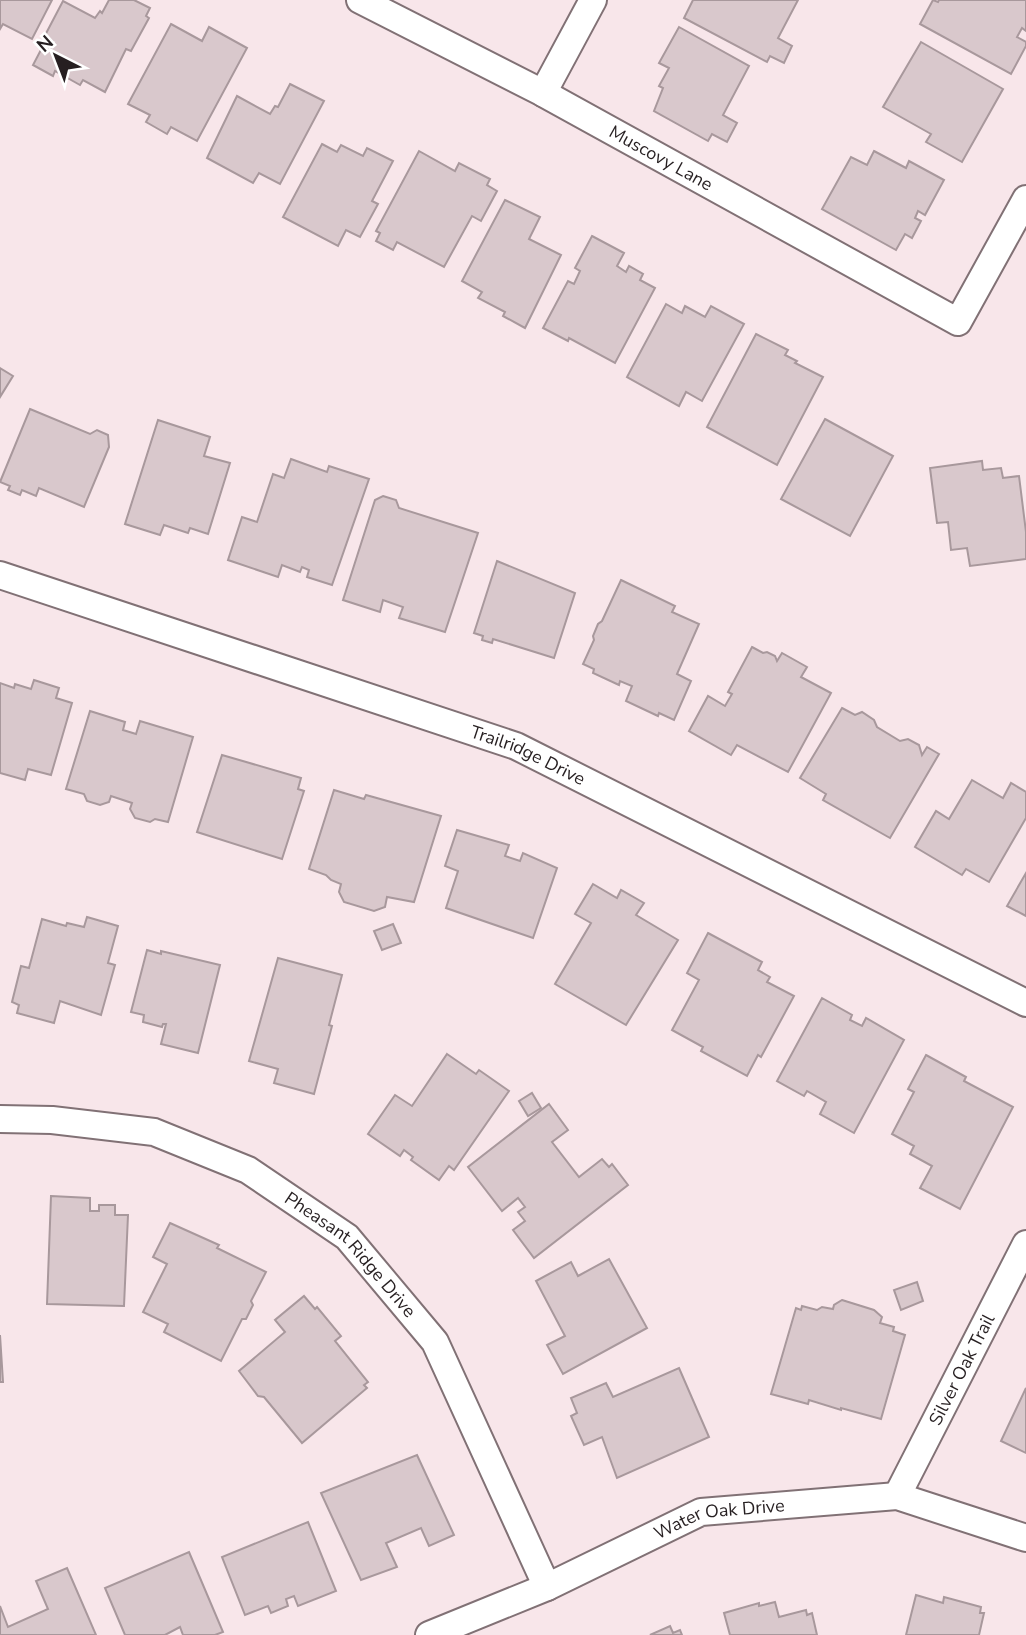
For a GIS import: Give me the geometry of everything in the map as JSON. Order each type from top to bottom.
[{"type":"street","name":"Muscovy Lane","points":[[360,0],[543,93],[958,322],[1026,199]]},
{"type":"street","points":[[543,93],[593,0]]},
{"type":"street","name":"Trailridge Drive","points":[[0,575],[516,746],[1026,1003]]},
{"type":"street","name":"Pheasant Ridge Drive","points":[[0,1119],[51,1120],[154,1132],[248,1170],[347,1237],[435,1342],[547,1587]]},
{"type":"street","name":"Silver Oak Trail","points":[[897,1496],[1026,1244]]},
{"type":"street","name":"Water Oak Drive","points":[[429,1635],[547,1587],[701,1512],[897,1496],[1026,1538]]},
{"type":"building","points":[[0,0],[52,0],[32,39],[3,24],[0,29]]},
{"type":"building","points":[[109,0],[134,0],[150,8],[146,16],[149,18],[131,51],[126,49],[105,92],[83,80],[80,85],[55,71],[53,76],[33,65],[63,1],[95,18],[100,11],[102,13]]},
{"type":"building","points":[[693,0],[798,0],[778,38],[792,46],[784,63],[770,56],[767,62],[684,18]]},
{"type":"building","points":[[933,0],[1026,0],[1026,31],[1022,28],[1017,37],[1026,42],[1026,46],[1011,74],[920,24]]},
{"type":"building","points":[[171,24],[202,41],[209,27],[247,48],[197,141],[171,127],[167,134],[146,122],[150,115],[128,104]]},
{"type":"building","points":[[679,27],[749,66],[723,115],[737,123],[727,142],[712,134],[708,141],[654,111],[663,88],[659,86],[669,68],[659,63]]},
{"type":"building","points":[[921,42],[1003,89],[962,162],[926,142],[931,134],[883,107]]},
{"type":"building","points":[[290,84],[324,101],[280,184],[259,173],[253,183],[207,158],[237,96],[270,114],[275,106],[278,107]]},
{"type":"building","points":[[322,144],[337,152],[341,145],[363,156],[367,148],[393,161],[372,201],[378,204],[360,237],[346,230],[338,246],[283,217]]},
{"type":"building","points":[[419,151],[455,171],[459,163],[490,179],[487,185],[497,191],[481,221],[472,216],[444,267],[397,242],[393,250],[376,241],[380,233],[376,231]]},
{"type":"building","points":[[874,151],[906,168],[909,161],[944,180],[925,215],[918,211],[915,218],[921,221],[912,238],[905,234],[896,250],[822,209],[851,157],[867,165]]},
{"type":"building","points":[[505,200],[540,217],[529,239],[561,255],[525,328],[503,316],[505,312],[478,298],[482,292],[462,281]]},
{"type":"building","points":[[592,236],[624,253],[617,266],[626,272],[629,266],[643,274],[640,280],[655,288],[615,363],[569,338],[568,341],[543,328],[568,281],[574,284],[580,271],[575,268]]},
{"type":"building","points":[[666,304],[682,313],[685,306],[705,317],[711,306],[744,324],[702,401],[686,392],[679,406],[627,377]]},
{"type":"building","points":[[756,334],[788,350],[785,355],[797,361],[795,363],[823,377],[777,465],[707,427]]},
{"type":"building","points":[[0,368],[13,376],[0,397]]},
{"type":"building","points":[[30,409],[90,434],[97,430],[108,435],[109,447],[84,507],[39,488],[36,496],[22,490],[20,495],[8,490],[10,486],[0,482]]},
{"type":"building","points":[[825,419],[893,456],[850,536],[781,499]]},
{"type":"building","points":[[158,420],[210,437],[204,456],[230,463],[208,534],[190,528],[188,533],[164,525],[160,535],[125,524]]},
{"type":"building","points":[[291,459],[327,472],[329,466],[369,479],[332,585],[307,577],[309,570],[302,567],[300,572],[282,565],[278,577],[228,560],[242,517],[257,522],[273,474],[284,478]]},
{"type":"building","points":[[982,461],[983,470],[1001,468],[1003,478],[1019,476],[1026,532],[1026,559],[970,566],[967,548],[951,550],[948,522],[937,523],[930,468]]},
{"type":"building","points":[[383,496],[396,500],[399,508],[478,533],[445,632],[399,618],[403,607],[383,600],[380,612],[343,600],[375,500]]},
{"type":"building","points":[[497,561],[575,593],[554,658],[493,639],[492,643],[482,640],[483,636],[474,633]]},
{"type":"building","points":[[621,580],[675,606],[672,612],[699,624],[677,674],[691,681],[674,720],[659,713],[658,716],[626,701],[632,686],[620,681],[619,685],[593,673],[594,669],[583,664],[598,624],[602,621]]},
{"type":"building","points":[[752,647],[775,656],[777,661],[782,653],[807,667],[801,677],[831,693],[788,772],[737,745],[731,755],[689,731],[708,696],[725,706],[732,694],[728,692]]},
{"type":"building","points":[[34,680],[59,688],[56,698],[72,703],[51,775],[28,769],[25,780],[0,773],[0,683],[14,688],[15,684],[31,689]]},
{"type":"building","points":[[842,708],[855,715],[862,712],[874,720],[877,727],[900,741],[908,739],[919,745],[922,755],[927,747],[939,754],[890,838],[823,800],[826,794],[800,778]]},
{"type":"building","points":[[90,711],[125,722],[123,730],[136,734],[140,721],[193,737],[168,822],[155,819],[150,822],[135,818],[130,809],[132,803],[111,796],[109,802],[100,805],[87,801],[84,794],[66,789]]},
{"type":"building","points":[[222,755],[301,778],[298,789],[304,791],[282,859],[197,832]]},
{"type":"building","points":[[972,780],[1003,798],[1011,783],[1026,792],[1026,818],[989,882],[966,869],[962,875],[915,847],[936,811],[949,819]]},
{"type":"building","points":[[334,790],[364,799],[366,795],[441,816],[414,902],[387,897],[385,907],[374,911],[344,902],[339,892],[341,884],[309,869]]},
{"type":"building","points":[[457,830],[509,845],[505,856],[520,861],[523,853],[557,868],[533,938],[446,908],[458,871],[445,866]]},
{"type":"building","points":[[1026,873],[1026,916],[1007,906]]},
{"type":"building","points":[[593,884],[617,898],[621,890],[644,903],[636,915],[678,940],[626,1025],[555,984],[591,923],[575,914]]},
{"type":"building","points":[[87,917],[118,926],[108,963],[115,965],[101,1015],[60,1001],[54,1023],[17,1013],[19,1005],[12,1002],[21,966],[29,968],[42,919],[66,926],[67,923],[84,927]]},
{"type":"building","points":[[393,924],[401,943],[382,950],[374,931]]},
{"type":"building","points":[[708,933],[762,962],[758,970],[770,977],[767,982],[794,996],[761,1057],[758,1055],[747,1076],[701,1051],[703,1047],[672,1030],[699,980],[687,973]]},
{"type":"building","points":[[147,950],[220,965],[198,1053],[161,1044],[166,1024],[162,1027],[143,1022],[144,1015],[131,1012]]},
{"type":"building","points":[[278,958],[342,975],[314,1094],[274,1083],[278,1069],[249,1061]]},
{"type":"building","points":[[822,998],[852,1015],[850,1020],[862,1026],[866,1018],[904,1040],[854,1133],[820,1114],[826,1102],[807,1091],[804,1096],[777,1081]]},
{"type":"building","points":[[447,1054],[476,1074],[479,1070],[509,1091],[454,1170],[449,1166],[439,1180],[411,1160],[413,1157],[404,1150],[400,1156],[368,1134],[395,1095],[412,1106]]},
{"type":"building","points":[[926,1055],[966,1077],[964,1081],[1013,1107],[960,1209],[920,1188],[932,1166],[910,1154],[914,1146],[892,1134],[914,1092],[908,1089]]},
{"type":"building","points":[[532,1093],[541,1108],[528,1116],[519,1101]]},
{"type":"building","points":[[549,1104],[568,1130],[552,1142],[579,1177],[602,1159],[609,1167],[612,1164],[628,1185],[534,1258],[513,1230],[525,1221],[518,1212],[525,1207],[518,1198],[502,1211],[468,1167]]},
{"type":"building","points":[[51,1196],[90,1198],[90,1211],[99,1211],[99,1205],[115,1205],[115,1215],[128,1215],[124,1306],[47,1304]]},
{"type":"building","points":[[170,1223],[219,1245],[217,1248],[266,1272],[251,1301],[253,1305],[246,1319],[242,1319],[221,1361],[164,1332],[168,1324],[143,1312],[167,1264],[153,1257]]},
{"type":"building","points":[[609,1259],[647,1328],[563,1374],[547,1345],[565,1336],[536,1281],[571,1262],[578,1276]]},
{"type":"building","points":[[917,1282],[923,1301],[901,1310],[894,1290]]},
{"type":"building","points":[[304,1296],[341,1336],[335,1341],[368,1382],[364,1385],[367,1388],[302,1443],[264,1397],[258,1396],[239,1371],[285,1332],[275,1320]]},
{"type":"building","points":[[842,1300],[874,1310],[882,1317],[880,1323],[894,1327],[893,1331],[905,1335],[881,1419],[809,1400],[808,1404],[771,1394],[796,1308],[801,1310],[802,1306],[817,1310],[822,1307],[833,1309],[834,1305]]},
{"type":"building","points":[[0,1335],[3,1382],[0,1382]]},
{"type":"building","points":[[679,1368],[709,1437],[617,1478],[602,1437],[584,1445],[571,1416],[577,1413],[571,1398],[606,1383],[613,1397]]},
{"type":"building","points":[[1026,1388],[1026,1453],[1001,1441]]},
{"type":"building","points":[[417,1455],[454,1535],[429,1546],[421,1528],[386,1543],[397,1567],[361,1580],[321,1493]]},
{"type":"building","points":[[308,1522],[336,1591],[298,1606],[294,1596],[286,1599],[288,1606],[271,1613],[268,1606],[245,1615],[222,1557]]},
{"type":"building","points":[[189,1552],[223,1632],[215,1635],[183,1635],[180,1627],[165,1635],[125,1635],[105,1588]]},
{"type":"building","points":[[67,1568],[96,1635],[0,1635],[0,1606],[8,1627],[48,1609],[36,1581]]},
{"type":"building","points":[[916,1595],[943,1603],[944,1597],[981,1607],[980,1613],[984,1613],[979,1635],[906,1635]]},
{"type":"building","points":[[775,1602],[779,1617],[806,1610],[807,1615],[812,1613],[817,1635],[730,1635],[724,1613],[759,1603],[759,1606]]},
{"type":"building","points":[[670,1626],[673,1633],[680,1630],[682,1635],[650,1635]]}]
